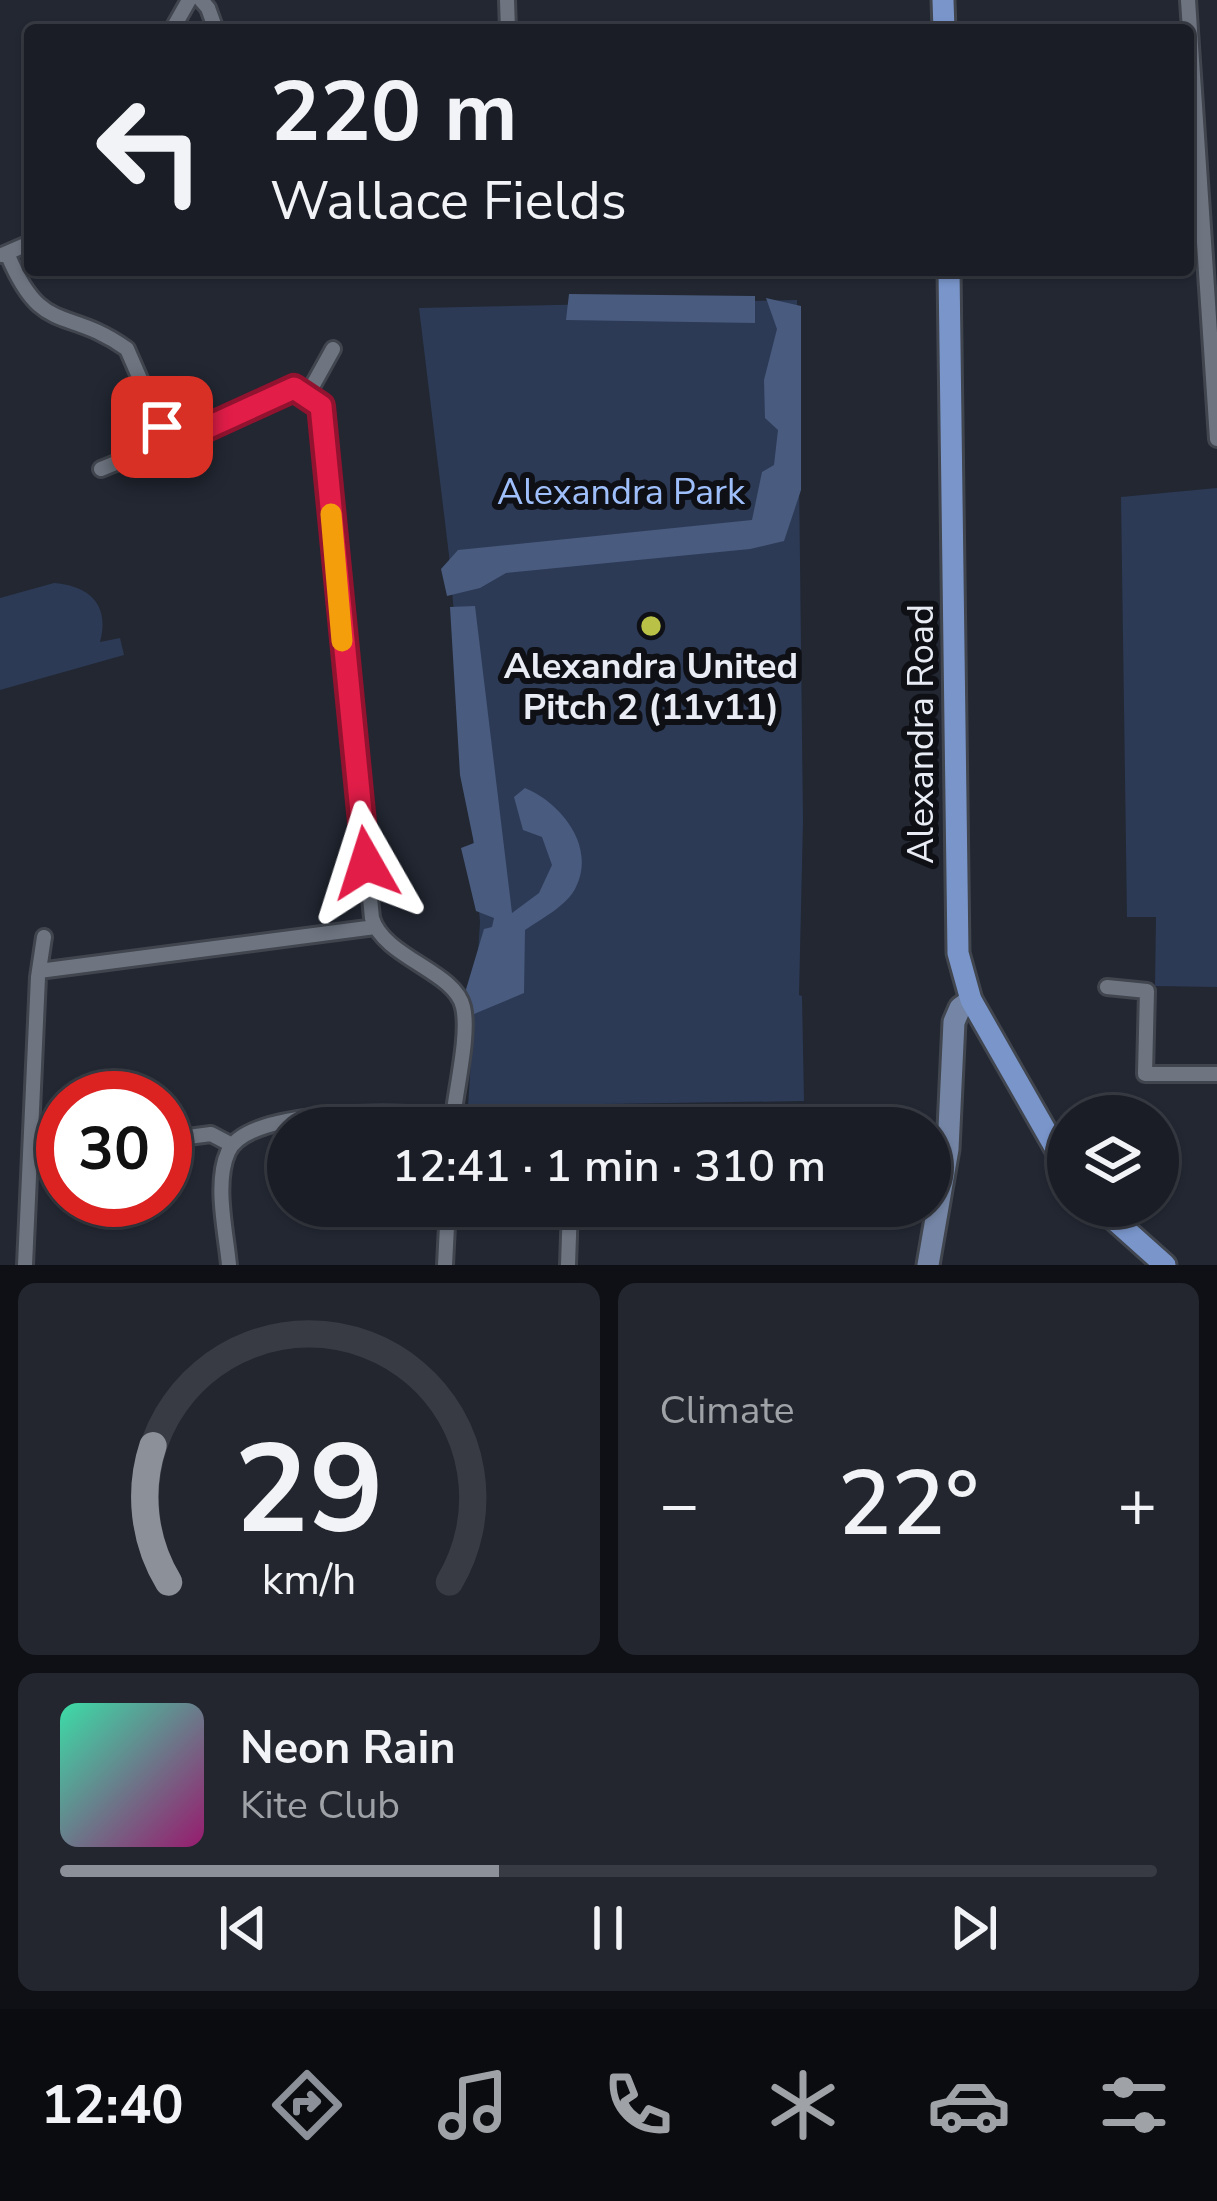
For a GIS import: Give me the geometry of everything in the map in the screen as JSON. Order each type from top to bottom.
[{"type":"main road","name":"Alexandra Road","points":[[949,276],[958,953],[971,1000],[1047,1133]]},
{"type":"main road","points":[[928,1265],[947,1149],[954,1022],[960,1008],[971,1000]]},
{"type":"main road","points":[[1122,1227],[1165,1265]]},
{"type":"street","points":[[1194,91],[1217,439]]},
{"type":"street","points":[[4,254],[36,306],[128,349],[157,418],[170,434],[191,435],[294,388],[321,406],[337,596],[375,927],[383,939],[462,1003],[454,1107]]},
{"type":"street","points":[[308,394],[333,349]]},
{"type":"street","points":[[101,469],[162,444],[170,434]]},
{"type":"street","points":[[39,971],[375,927]]},
{"type":"street","points":[[25,1265],[44,937]]},
{"type":"street","points":[[1107,987],[1147,991],[1145,1074],[1217,1074]]},
{"type":"street","points":[[229,1265],[224,1171],[232,1145],[267,1125]]},
{"type":"street","points":[[192,1137],[212,1134],[232,1145]]},
{"type":"street","points":[[445,1265],[447,1227]]},
{"type":"street","points":[[568,1265],[569,1227]]},
{"type":"green space","name":"Alexandra Park","points":[[797,300],[803,821],[799,995],[804,1101],[468,1106],[480,922],[449,555],[419,308]]},
{"type":"green space","points":[[1217,488],[1217,987],[1155,986],[1156,917],[1127,917],[1121,497]]},
{"type":"green space","points":[[54,583],[78,588],[94,600],[102,618],[100,642],[120,638],[124,655],[0,690],[0,598]]},
{"type":"shaded area","points":[[569,294],[755,296],[755,323],[566,320]]},
{"type":"shaded area","points":[[766,298],[801,306],[801,490],[784,541],[750,549],[506,573],[480,588],[447,596],[441,569],[458,550],[752,520],[762,472],[774,465],[778,430],[765,418],[764,380],[777,329]]},
{"type":"shaded area","points":[[475,606],[512,913],[539,893],[552,865],[542,837],[523,830],[514,797],[525,788],[562,815],[582,856],[572,894],[525,930],[524,993],[474,1014],[464,996],[484,929],[492,927],[494,918],[476,911],[461,848],[474,843],[460,775],[450,607]]},
{"type":"slow traffic","points":[[331,514],[342,641]]},
{"type":"place","name":"Alexandra United Pitch 2 (11v11)","points":[[651,626]]},
{"type":"route","points":[[162,427],[175,436],[191,435],[294,388],[321,406],[366,863]]}]
